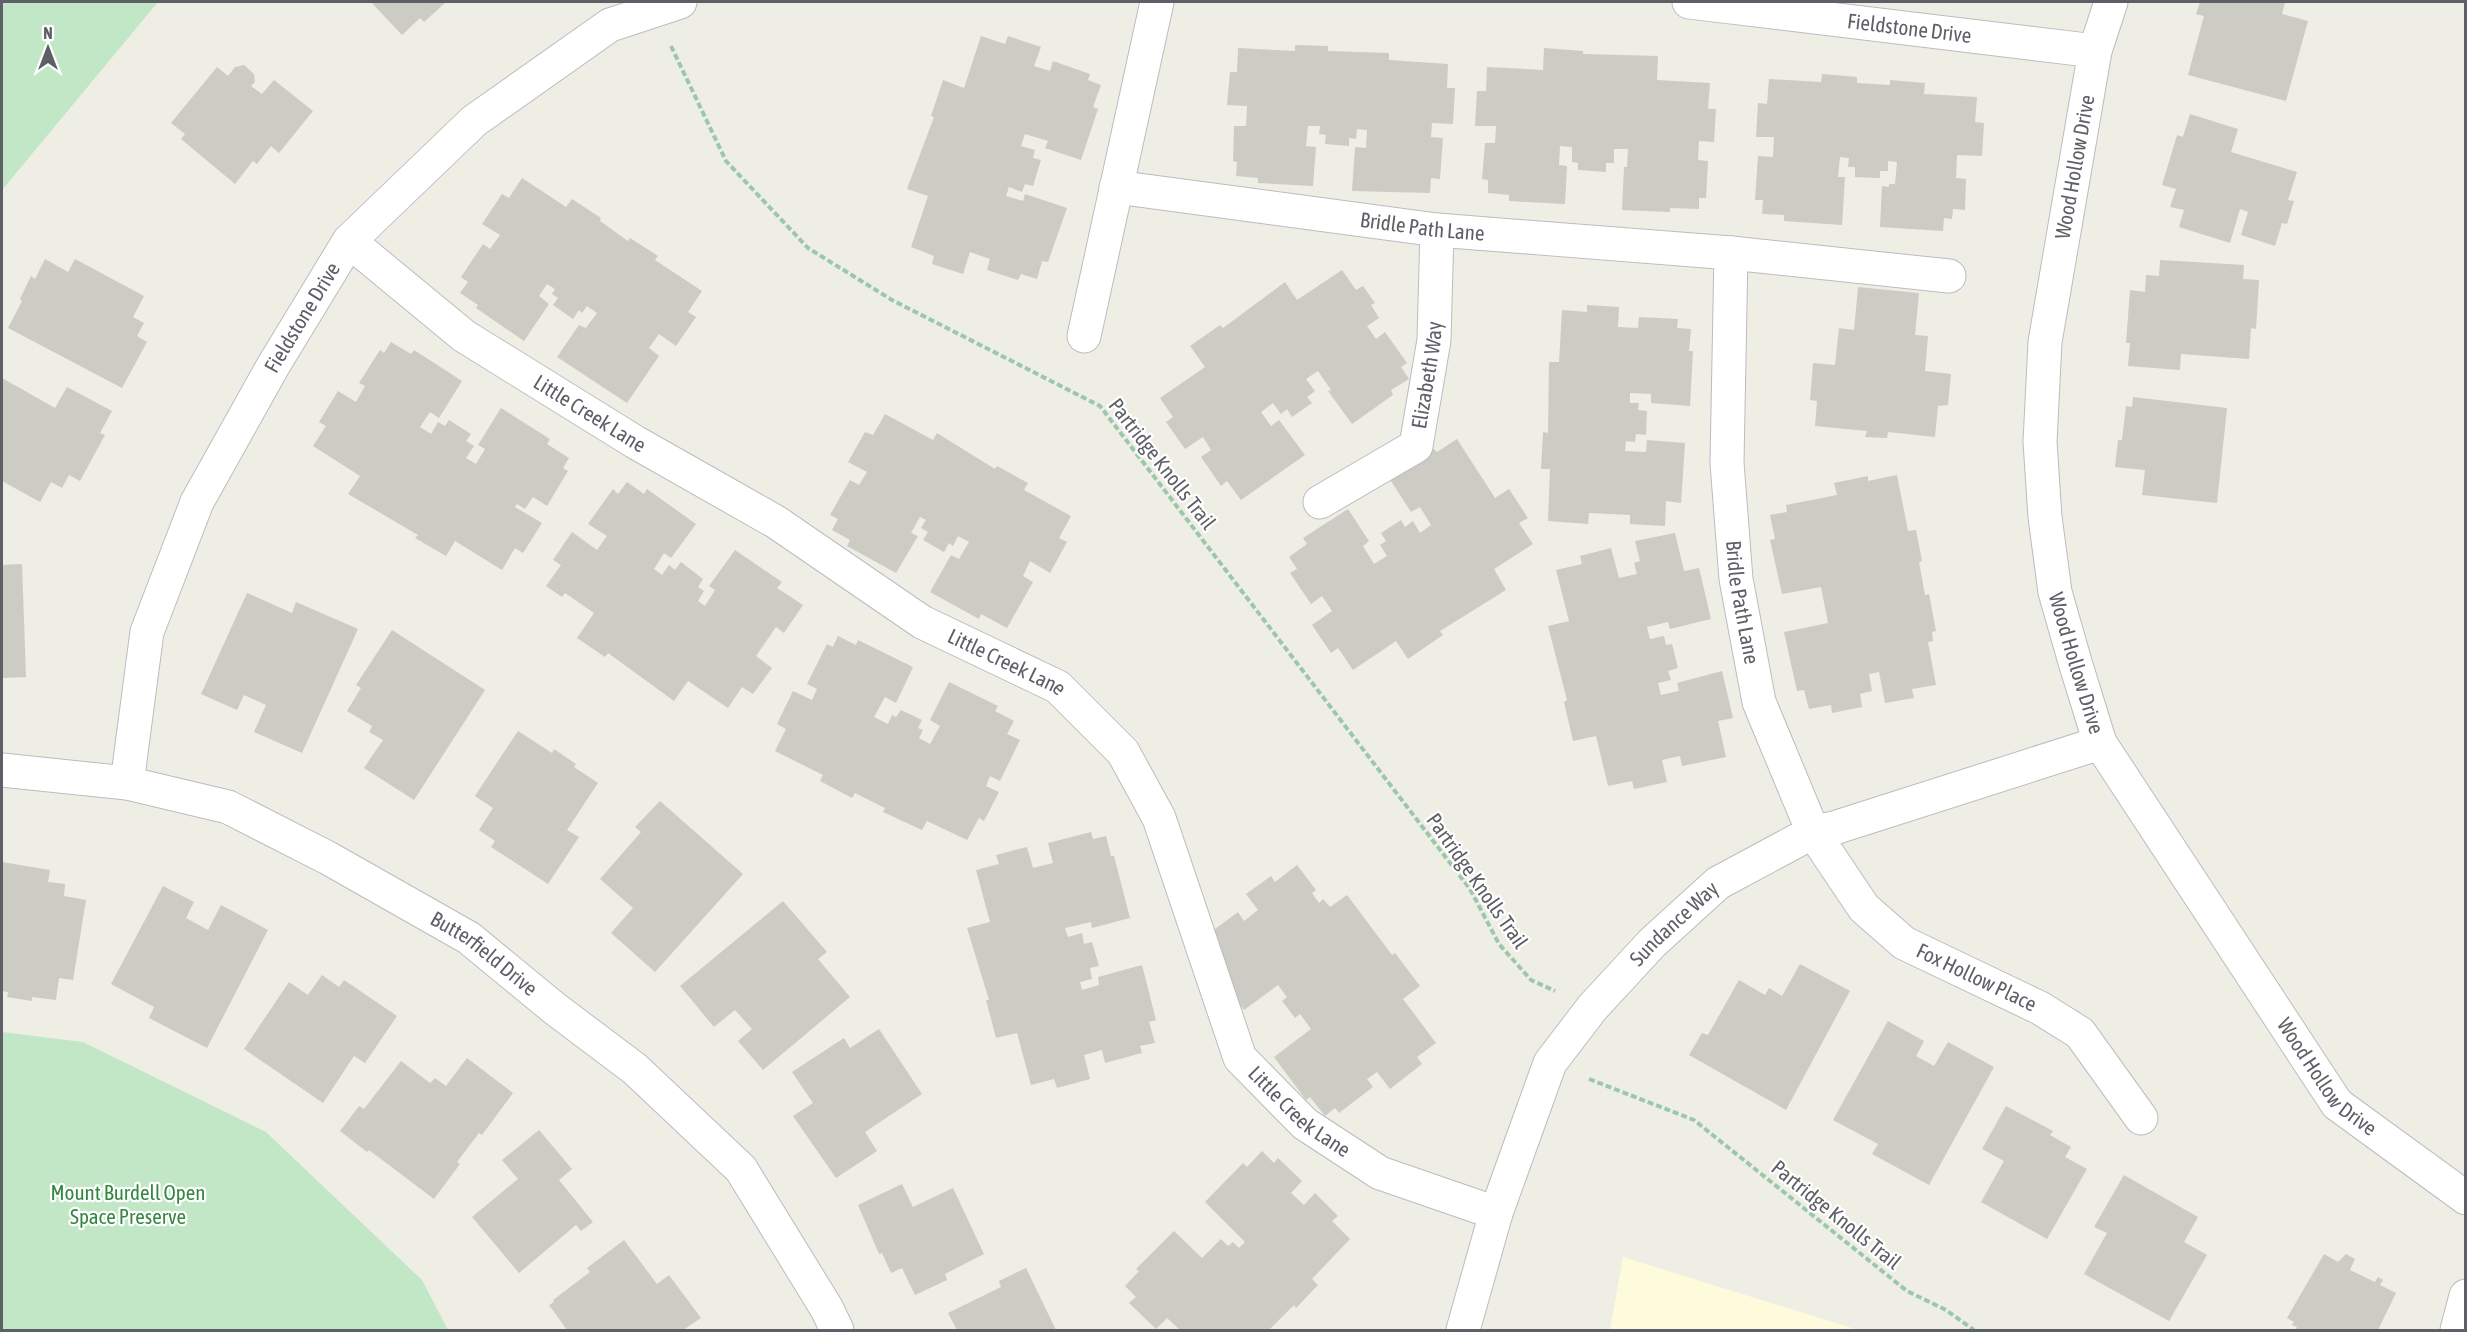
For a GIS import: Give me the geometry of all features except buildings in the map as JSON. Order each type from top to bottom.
[{"type":"street","points":[[1084,336],[1157,2]]},
{"type":"street","name":"Fieldstone Drive","points":[[1689,2],[2095,51]]},
{"type":"street","name":"Wood Hollow Drive","points":[[2111,2],[2095,51],[2045,342],[2040,442],[2045,517],[2055,592],[2100,743],[2337,1104],[2466,1197]]},
{"type":"street","name":"Fieldstone Drive","points":[[127,783],[147,632],[197,502],[273,366],[349,242],[474,121],[610,25],[667,6]]},
{"type":"street","name":"Bridle Path Lane","points":[[1116,187],[1437,230],[1731,253],[1949,276]]},
{"type":"street","name":"Elizabeth Way","points":[[1320,502],[1416,446],[1434,340],[1437,230]]},
{"type":"street","name":"Little Creek Lane","points":[[349,242],[464,336],[635,442],[776,522],[922,622],[1058,687],[1124,752],[1159,818],[1240,1058],[1305,1124],[1380,1173],[1496,1213]]},
{"type":"street","name":"Bridle Path Lane","points":[[1731,253],[1727,463],[1736,579],[1759,702],[1813,832]]},
{"type":"street","name":"Sundance Way","points":[[1463,1330],[1496,1213],[1550,1064],[1592,1008],[1652,943],[1718,883],[1813,832],[1845,825],[2100,743]]},
{"type":"street","name":"Butterfield Drive","points":[[2,770],[127,783],[228,807],[328,858],[469,938],[554,1008],[635,1069],[741,1169],[827,1309],[837,1330]]},
{"type":"street","name":"Fox Hollow Place","points":[[1813,832],[1864,908],[1904,943],[2040,1008],[2080,1033],[2140,1118]]},
{"type":"street","points":[[2457,1330],[2466,1296]]},
{"type":"path","name":"Partridge Knolls Trail","points":[[667,6],[726,161],[808,248],[892,300],[1100,406],[1470,889],[1499,944],[1531,980],[1592,1008]]},
{"type":"path","name":"Partridge Knolls Trail","points":[[1550,1064],[1694,1120],[1907,1291],[1946,1310],[1974,1330]]},
{"type":"shaded area","points":[[1623,1257],[1855,1329],[1857,1330],[1610,1330]]},
{"type":"green space","points":[[2,2],[158,2],[2,190]]},
{"type":"green space","name":"Mount Burdell Open Space Preserve","points":[[2,1032],[83,1042],[266,1132],[422,1280],[448,1330],[2,1330]]}]
